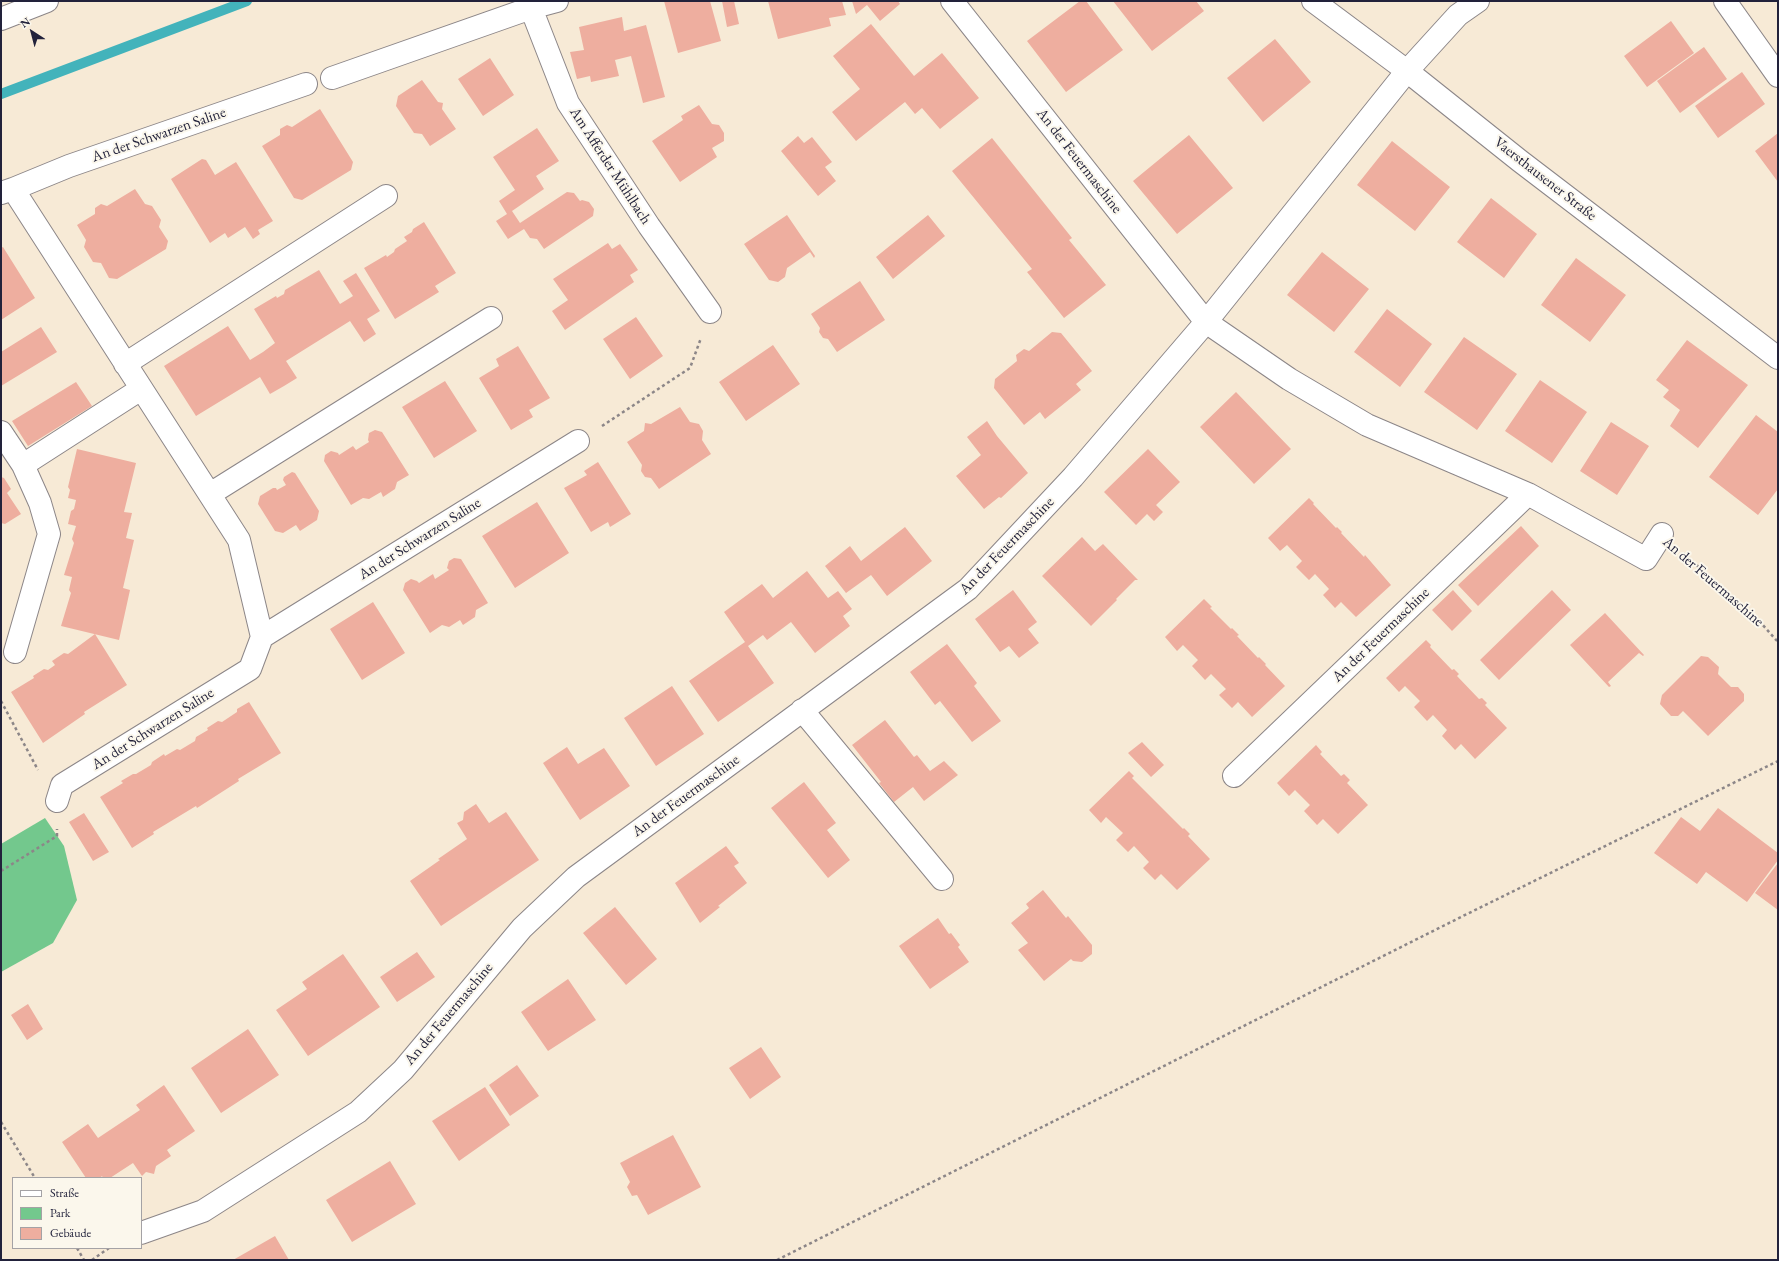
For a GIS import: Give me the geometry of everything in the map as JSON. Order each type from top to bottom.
[{"type":"street","points":[[1,19],[46,1]]},
{"type":"street","points":[[332,78],[531,8],[557,1]]},
{"type":"street","name":"An der Feuermaschine","points":[[952,1],[1206,322],[1289,379],[1367,425],[1528,494],[1646,559],[1662,534]]},
{"type":"street","name":"Vaersthausener Straße","points":[[1313,1],[1407,71],[1527,166],[1778,358]]},
{"type":"street","name":"An der Feuermaschine","points":[[142,1233],[203,1211],[358,1112],[402,1070],[522,928],[576,876],[968,589],[1073,477],[1206,322],[1407,71],[1458,15],[1478,1]]},
{"type":"street","points":[[1725,1],[1778,76]]},
{"type":"street","name":"Am Afferder Mühlbach","points":[[531,8],[568,103],[649,226],[710,312]]},
{"type":"street","name":"An der Schwarzen Saline","points":[[59,793],[250,669],[262,637],[239,540],[125,364],[7,191],[69,166],[306,84]]},
{"type":"street","points":[[125,364],[386,196]]},
{"type":"street","points":[[210,494],[492,318]]},
{"type":"street","points":[[24,466],[141,389]]},
{"type":"street","points":[[1,432],[24,466],[40,502],[49,534],[14,652]]},
{"type":"street","name":"An der Schwarzen Saline","points":[[262,637],[578,441]]},
{"type":"street","name":"An der Feuermaschine","points":[[1234,776],[1528,494]]},
{"type":"street","points":[[802,710],[942,879]]},
{"type":"path","points":[[578,441],[690,368],[710,312]]},
{"type":"path","name":"An der Feuermaschine","points":[[1662,534],[1760,623],[1778,642]]},
{"type":"path","points":[[1,701],[40,773],[59,793],[57,836],[1,871]]},
{"type":"path","points":[[777,1260],[1463,916],[1778,761]]},
{"type":"path","points":[[1,1122],[34,1177]]},
{"type":"path","points":[[78,1249],[84,1260]]},
{"type":"path","points":[[92,1260],[108,1249]]},
{"type":"green space","points":[[45,818],[64,846],[77,900],[53,943],[1,972],[1,844]]},
{"type":"building","points":[[664,1],[710,1],[721,41],[678,53]]},
{"type":"building","points":[[722,1],[734,1],[739,24],[727,27]]},
{"type":"building","points":[[768,1],[842,1],[846,15],[829,18],[831,26],[778,39]]},
{"type":"building","points":[[852,1],[898,1],[900,4],[880,21],[867,5],[856,14]]},
{"type":"building","points":[[1080,1],[1086,1],[1123,50],[1066,92],[1027,41]]},
{"type":"building","points":[[1113,1],[1196,1],[1204,11],[1152,51]]},
{"type":"building","points":[[622,17],[624,31],[646,25],[665,97],[643,103],[631,56],[615,60],[619,76],[591,82],[590,76],[577,79],[570,52],[584,50],[579,27]]},
{"type":"building","points":[[1671,21],[1694,53],[1647,87],[1624,56]]},
{"type":"building","points":[[871,24],[914,76],[942,53],[979,98],[940,129],[922,108],[915,114],[905,102],[856,141],[832,112],[860,89],[833,56]]},
{"type":"building","points":[[1275,39],[1311,82],[1263,122],[1227,78]]},
{"type":"building","points":[[1704,47],[1727,79],[1680,113],[1657,81]]},
{"type":"building","points":[[490,58],[514,95],[483,116],[458,79]]},
{"type":"building","points":[[1742,72],[1765,104],[1718,138],[1695,106]]},
{"type":"building","points":[[422,80],[438,102],[443,103],[442,109],[456,129],[430,146],[422,134],[414,133],[396,106],[398,96]]},
{"type":"building","points":[[699,105],[712,124],[719,125],[724,133],[724,141],[712,148],[717,157],[680,182],[652,141],[683,120],[681,116]]},
{"type":"building","points":[[320,109],[353,162],[351,170],[302,200],[294,198],[262,146],[280,135],[280,129],[287,125],[292,127]]},
{"type":"building","points":[[537,128],[559,161],[536,176],[544,189],[512,211],[520,223],[567,192],[574,193],[580,201],[582,200],[589,202],[594,209],[593,216],[544,249],[537,239],[530,238],[524,229],[508,239],[496,221],[507,214],[499,201],[515,190],[493,157]]},
{"type":"building","points":[[1778,133],[1778,182],[1755,151]]},
{"type":"building","points":[[1189,135],[1233,188],[1177,234],[1133,181]]},
{"type":"building","points":[[798,136],[804,143],[812,137],[832,162],[825,167],[836,181],[818,196],[781,151]]},
{"type":"building","points":[[992,138],[1072,238],[1069,240],[1106,285],[1064,318],[1027,272],[1032,269],[952,171]]},
{"type":"building","points":[[1392,141],[1450,187],[1415,231],[1357,185]]},
{"type":"building","points":[[202,159],[206,160],[215,175],[236,162],[273,221],[258,230],[260,234],[253,239],[245,227],[228,238],[225,233],[210,243],[171,179]]},
{"type":"building","points":[[135,189],[145,204],[152,206],[161,220],[159,227],[168,241],[166,249],[117,279],[109,278],[101,263],[93,262],[84,247],[86,240],[77,225],[95,214],[95,208],[101,204],[107,206]]},
{"type":"building","points":[[1491,198],[1537,234],[1504,278],[1457,242]]},
{"type":"building","points":[[787,215],[815,256],[814,258],[810,252],[787,268],[785,277],[778,282],[769,280],[744,244]]},
{"type":"building","points":[[928,215],[945,236],[893,279],[876,257]]},
{"type":"building","points":[[424,222],[456,273],[435,286],[439,292],[395,319],[364,268],[394,252],[395,249],[407,241],[404,237]]},
{"type":"building","points":[[608,243],[612,249],[620,244],[638,270],[630,275],[634,282],[565,330],[552,311],[568,300],[553,279]]},
{"type":"building","points":[[3,247],[35,298],[1,320],[1,248]]},
{"type":"building","points":[[1322,252],[1369,289],[1334,332],[1287,295]]},
{"type":"building","points":[[1576,258],[1626,295],[1590,342],[1541,305]]},
{"type":"building","points":[[319,270],[340,304],[353,296],[343,281],[356,273],[380,311],[367,319],[376,334],[364,342],[350,321],[286,361],[297,378],[270,394],[260,377],[196,416],[164,366],[228,326],[250,360],[263,352],[275,343],[254,309],[276,296],[277,298],[284,294],[285,290]]},
{"type":"building","points":[[860,281],[885,320],[837,352],[828,339],[823,338],[819,332],[820,328],[811,314]]},
{"type":"building","points":[[1387,309],[1432,344],[1400,387],[1354,352]]},
{"type":"building","points":[[636,317],[663,356],[630,379],[603,339]]},
{"type":"building","points":[[41,327],[57,352],[1,386],[1,352]]},
{"type":"building","points":[[1052,332],[1061,333],[1092,371],[1076,384],[1081,390],[1045,419],[1040,412],[1024,425],[994,388],[995,379],[1017,361],[1016,355],[1024,349],[1029,351]]},
{"type":"building","points":[[1464,337],[1517,374],[1477,430],[1424,392]]},
{"type":"building","points":[[1687,340],[1748,385],[1698,448],[1670,426],[1680,410],[1663,397],[1669,390],[1656,380]]},
{"type":"building","points":[[773,345],[800,384],[746,421],[719,382]]},
{"type":"building","points":[[518,346],[550,398],[529,410],[533,417],[511,430],[479,378],[499,366],[496,359]]},
{"type":"building","points":[[1540,380],[1587,412],[1552,463],[1505,431]]},
{"type":"building","points":[[445,381],[477,431],[434,458],[402,407]]},
{"type":"building","points":[[76,382],[92,406],[28,446],[12,421]]},
{"type":"building","points":[[1236,392],[1291,449],[1254,484],[1200,427]]},
{"type":"building","points":[[680,407],[690,422],[699,424],[703,431],[702,440],[711,454],[659,489],[651,478],[645,477],[641,471],[642,465],[627,442],[644,431],[645,423],[651,424]]},
{"type":"building","points":[[1756,415],[1778,432],[1778,489],[1758,515],[1709,477]]},
{"type":"building","points":[[987,421],[997,436],[1028,473],[1001,498],[999,497],[984,509],[956,476],[981,455],[967,437]]},
{"type":"building","points":[[1611,422],[1649,446],[1617,495],[1580,471]]},
{"type":"building","points":[[375,430],[382,432],[409,475],[397,482],[395,489],[383,497],[381,492],[369,499],[363,498],[351,505],[324,461],[325,455],[331,451],[338,453],[339,455],[353,446],[356,450],[369,442],[369,433]]},
{"type":"building","points":[[77,449],[136,463],[124,512],[132,513],[126,538],[134,540],[123,588],[130,590],[119,640],[61,626],[71,593],[69,590],[72,577],[64,575],[74,543],[72,539],[76,526],[68,524],[71,511],[74,509],[76,500],[68,498],[70,490],[68,487]]},
{"type":"building","points":[[1148,449],[1180,482],[1156,505],[1163,512],[1154,521],[1147,514],[1136,525],[1104,492]]},
{"type":"building","points":[[598,462],[631,514],[610,527],[608,522],[591,532],[564,488],[587,475],[584,471]]},
{"type":"building","points":[[292,472],[295,473],[319,511],[317,520],[300,531],[296,525],[283,533],[275,531],[258,504],[260,496],[273,488],[276,488],[277,490],[286,485],[283,480],[284,477]]},
{"type":"building","points":[[1,477],[4,478],[11,489],[7,493],[21,514],[5,524],[1,523]]},
{"type":"building","points":[[1309,498],[1364,557],[1365,555],[1391,585],[1356,617],[1341,602],[1335,608],[1323,595],[1329,589],[1315,574],[1309,580],[1296,567],[1302,561],[1287,545],[1280,551],[1268,538]]},
{"type":"building","points":[[537,502],[569,553],[515,588],[482,536]]},
{"type":"building","points":[[1521,526],[1539,546],[1478,606],[1458,585]]},
{"type":"building","points":[[905,527],[932,561],[887,596],[871,575],[846,593],[825,566],[850,546],[861,561]]},
{"type":"building","points":[[1082,537],[1095,551],[1103,544],[1138,580],[1135,580],[1091,626],[1042,576]]},
{"type":"building","points":[[454,558],[461,559],[488,603],[476,610],[475,617],[463,625],[460,620],[449,627],[442,625],[430,633],[403,590],[405,583],[411,579],[419,583],[433,574],[435,579],[449,570],[447,568],[449,561]]},
{"type":"building","points":[[807,571],[828,598],[838,591],[852,609],[843,616],[850,626],[815,653],[791,622],[767,640],[763,635],[748,646],[774,683],[718,722],[689,681],[745,642],[724,612],[762,584],[773,598]]},
{"type":"building","points":[[1013,590],[1037,622],[1028,629],[1039,643],[1019,658],[1009,646],[1000,652],[975,619]]},
{"type":"building","points":[[1453,590],[1472,611],[1452,631],[1432,610]]},
{"type":"building","points":[[1552,590],[1571,610],[1499,680],[1480,660]]},
{"type":"building","points":[[1204,599],[1212,607],[1210,608],[1239,635],[1237,636],[1258,658],[1259,657],[1266,664],[1265,665],[1285,686],[1252,717],[1238,702],[1232,708],[1219,695],[1226,689],[1211,674],[1205,680],[1192,666],[1198,660],[1183,645],[1177,651],[1165,637]]},
{"type":"building","points":[[373,602],[405,653],[362,680],[330,629]]},
{"type":"building","points":[[1605,613],[1644,655],[1643,656],[1639,653],[1608,682],[1611,686],[1609,687],[1570,645]]},
{"type":"building","points":[[95,634],[127,685],[84,712],[85,714],[43,743],[11,692],[34,678],[33,676],[44,669],[48,670],[55,665],[52,661],[64,653],[68,654]]},
{"type":"building","points":[[1426,640],[1431,645],[1430,647],[1452,670],[1454,669],[1459,674],[1457,676],[1479,699],[1482,698],[1487,703],[1485,705],[1507,728],[1475,759],[1461,744],[1455,750],[1442,736],[1447,730],[1433,715],[1427,721],[1414,707],[1420,701],[1405,686],[1399,692],[1386,678]]},
{"type":"building","points":[[947,644],[977,683],[974,686],[1001,721],[972,742],[940,701],[935,705],[910,672]]},
{"type":"building","points":[[1701,656],[1708,657],[1719,667],[1718,674],[1731,687],[1738,687],[1744,694],[1744,701],[1708,736],[1683,711],[1678,716],[1671,716],[1660,704],[1662,695]]},
{"type":"building","points":[[672,686],[704,734],[656,766],[624,718]]},
{"type":"building","points":[[249,702],[281,753],[238,779],[239,781],[197,808],[196,806],[153,832],[154,834],[132,848],[100,797],[123,783],[121,781],[151,765],[152,762],[164,754],[165,756],[177,749],[180,750],[195,741],[196,737],[208,730],[207,728],[218,721],[222,722],[237,712],[237,709]]},
{"type":"building","points":[[885,720],[914,757],[917,755],[930,771],[944,761],[958,775],[924,801],[913,787],[894,802],[879,783],[881,782],[852,745]]},
{"type":"building","points":[[1142,742],[1164,765],[1151,777],[1128,753]]},
{"type":"building","points":[[1316,745],[1322,752],[1320,754],[1341,776],[1344,774],[1350,780],[1347,783],[1368,805],[1338,834],[1323,819],[1317,825],[1304,811],[1310,805],[1295,790],[1289,796],[1277,783]]},
{"type":"building","points":[[567,747],[578,764],[604,748],[630,786],[580,820],[543,763]]},
{"type":"building","points":[[1129,771],[1134,776],[1132,778],[1183,829],[1184,828],[1190,834],[1188,836],[1210,859],[1177,890],[1161,874],[1155,880],[1143,868],[1149,862],[1134,846],[1128,852],[1116,840],[1123,833],[1106,817],[1101,823],[1089,810]]},
{"type":"building","points":[[804,782],[836,823],[827,830],[850,860],[828,878],[771,808]]},
{"type":"building","points":[[476,804],[489,823],[506,812],[539,860],[441,926],[410,881],[467,839],[457,823],[463,820],[464,812]]},
{"type":"building","points":[[1718,808],[1778,853],[1778,860],[1747,902],[1706,872],[1697,884],[1654,853],[1681,817],[1700,831]]},
{"type":"building","points":[[84,813],[109,852],[93,861],[69,822]]},
{"type":"building","points":[[726,846],[739,863],[734,866],[747,883],[718,906],[720,907],[700,923],[675,883]]},
{"type":"building","points":[[1778,863],[1778,910],[1755,893]]},
{"type":"building","points":[[1043,890],[1066,918],[1068,916],[1092,945],[1092,954],[1082,962],[1073,961],[1071,959],[1044,981],[1018,950],[1028,943],[1011,923],[1029,908],[1026,904]]},
{"type":"building","points":[[615,907],[657,959],[626,985],[583,933]]},
{"type":"building","points":[[938,918],[949,934],[951,933],[960,945],[958,947],[969,962],[930,989],[899,946]]},
{"type":"building","points":[[417,952],[435,977],[397,1002],[380,977]]},
{"type":"building","points":[[343,954],[380,1007],[308,1056],[276,1010],[307,989],[302,982]]},
{"type":"building","points":[[568,979],[596,1020],[548,1051],[521,1012]]},
{"type":"building","points":[[28,1004],[43,1029],[27,1040],[11,1015]]},
{"type":"building","points":[[248,1029],[279,1075],[221,1113],[191,1068]]},
{"type":"building","points":[[761,1047],[781,1077],[750,1099],[729,1068]]},
{"type":"building","points":[[517,1065],[539,1096],[510,1116],[489,1085]]},
{"type":"building","points":[[164,1085],[195,1131],[167,1150],[171,1156],[156,1166],[154,1174],[146,1172],[142,1176],[133,1163],[112,1177],[85,1177],[62,1142],[88,1124],[98,1138],[140,1110],[136,1105]]},
{"type":"building","points":[[485,1087],[510,1125],[459,1161],[432,1121]]},
{"type":"building","points":[[673,1135],[701,1187],[648,1215],[637,1195],[632,1196],[627,1187],[630,1182],[620,1163]]},
{"type":"building","points":[[390,1161],[416,1204],[352,1242],[326,1200]]},
{"type":"building","points":[[275,1236],[289,1260],[233,1260]]},
{"type":"waterway","points":[[1,94],[247,1]]}]
